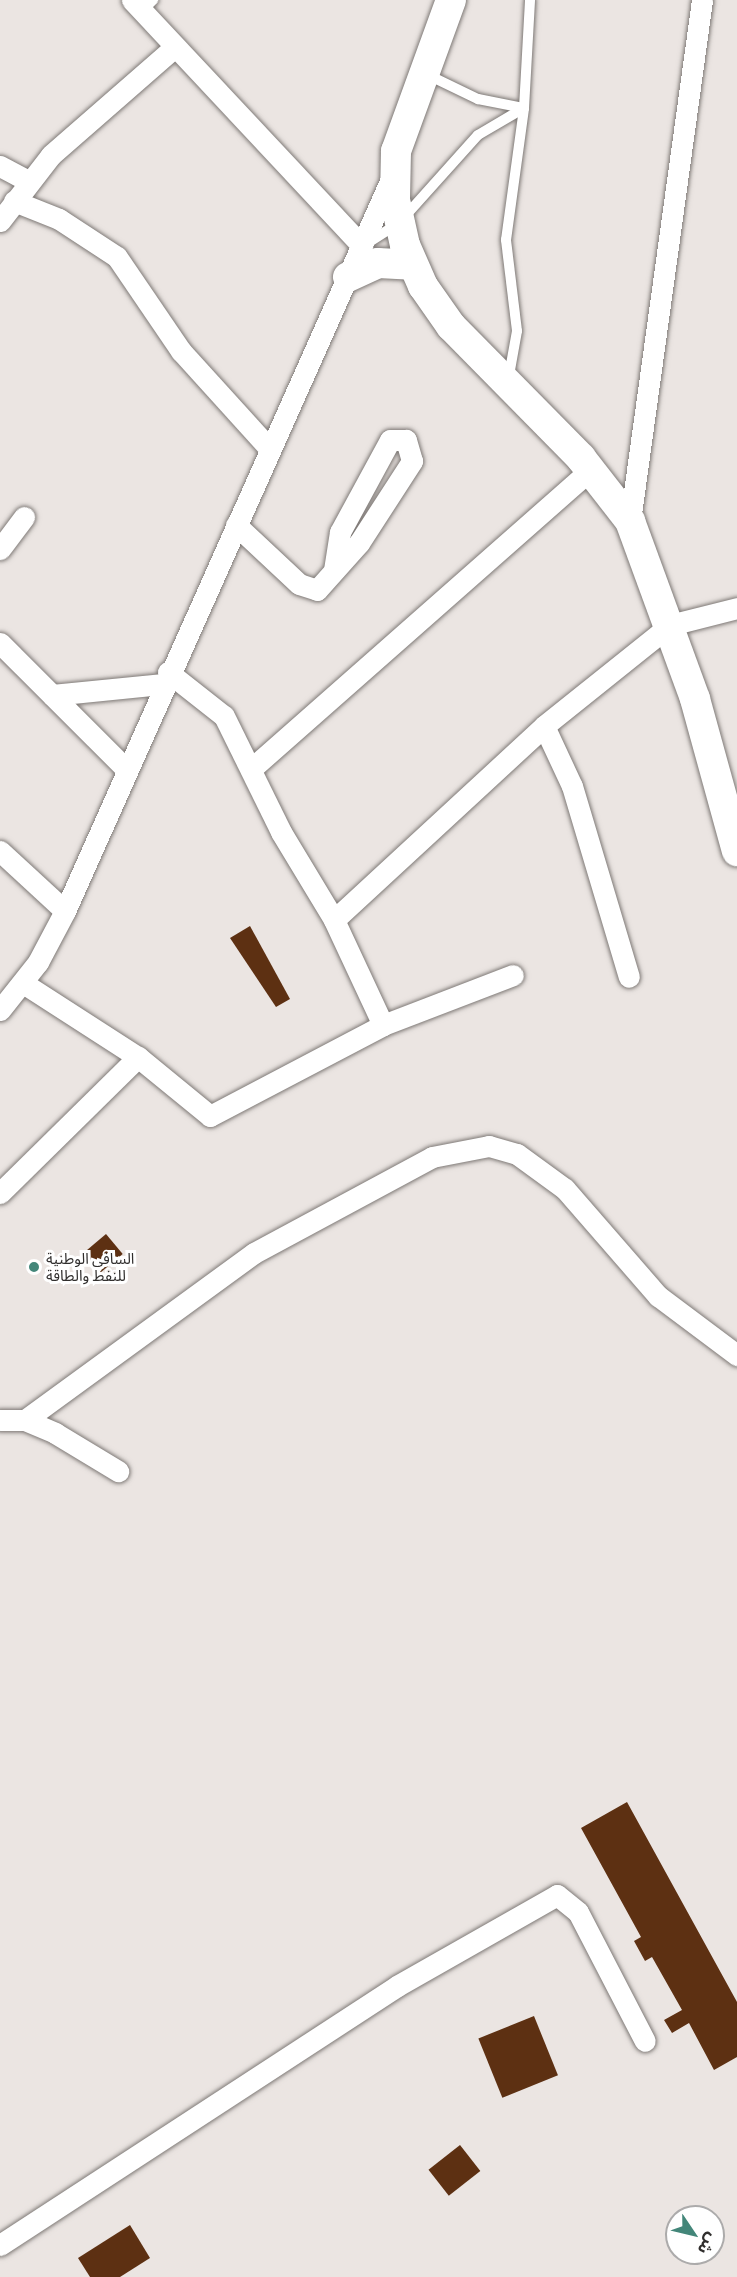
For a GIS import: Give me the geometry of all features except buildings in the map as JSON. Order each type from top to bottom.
[{"type":"main road","points":[[451,0],[401,129],[393,173],[399,223],[412,265],[451,326],[508,382],[590,470],[630,520],[670,625],[737,851]]},
{"type":"main road","points":[[348,277],[378,263],[412,265]]},
{"type":"street","points":[[630,520],[702,0]]},
{"type":"street","points":[[142,4],[175,47],[362,246]]},
{"type":"street","points":[[0,221],[28,181],[68,138],[175,47]]},
{"type":"street","points":[[0,166],[28,181]]},
{"type":"street","points":[[0,1010],[23,983],[64,911],[165,678],[393,173]]},
{"type":"street","points":[[14,201],[59,219],[117,257],[181,351],[269,448]]},
{"type":"street","points":[[236,525],[308,591],[317,590],[334,571],[412,461],[406,440],[390,440],[340,532],[334,571]]},
{"type":"street","points":[[251,769],[590,470]]},
{"type":"street","points":[[0,549],[24,517]]},
{"type":"street","points":[[334,920],[544,726],[670,625],[737,608]]},
{"type":"street","points":[[0,643],[126,769]]},
{"type":"street","points":[[52,695],[165,678],[224,716],[334,920],[383,1025]]},
{"type":"street","points":[[544,726],[572,786],[629,977]]},
{"type":"street","points":[[0,851],[64,911]]},
{"type":"street","points":[[23,983],[138,1057],[201,1112],[218,1116],[383,1025],[513,975]]},
{"type":"street","points":[[0,1193],[138,1057]]},
{"type":"street","points":[[25,1420],[255,1253],[432,1157],[489,1146],[518,1154],[565,1189],[658,1296],[737,1355]]},
{"type":"street","points":[[0,1420],[25,1420],[80,1445],[118,1471]]},
{"type":"street","points":[[0,2245],[397,1986],[557,1895],[578,1912],[645,2041]]},
{"type":"lane","points":[[508,382],[517,331],[506,240],[524,108],[530,0]]},
{"type":"lane","points":[[422,72],[478,99],[524,108]]},
{"type":"lane","points":[[362,246],[399,223],[478,135],[524,108]]},
{"type":"place","name":"السافي الوطنية للنفط والطاقة","points":[[34,1267]]}]
